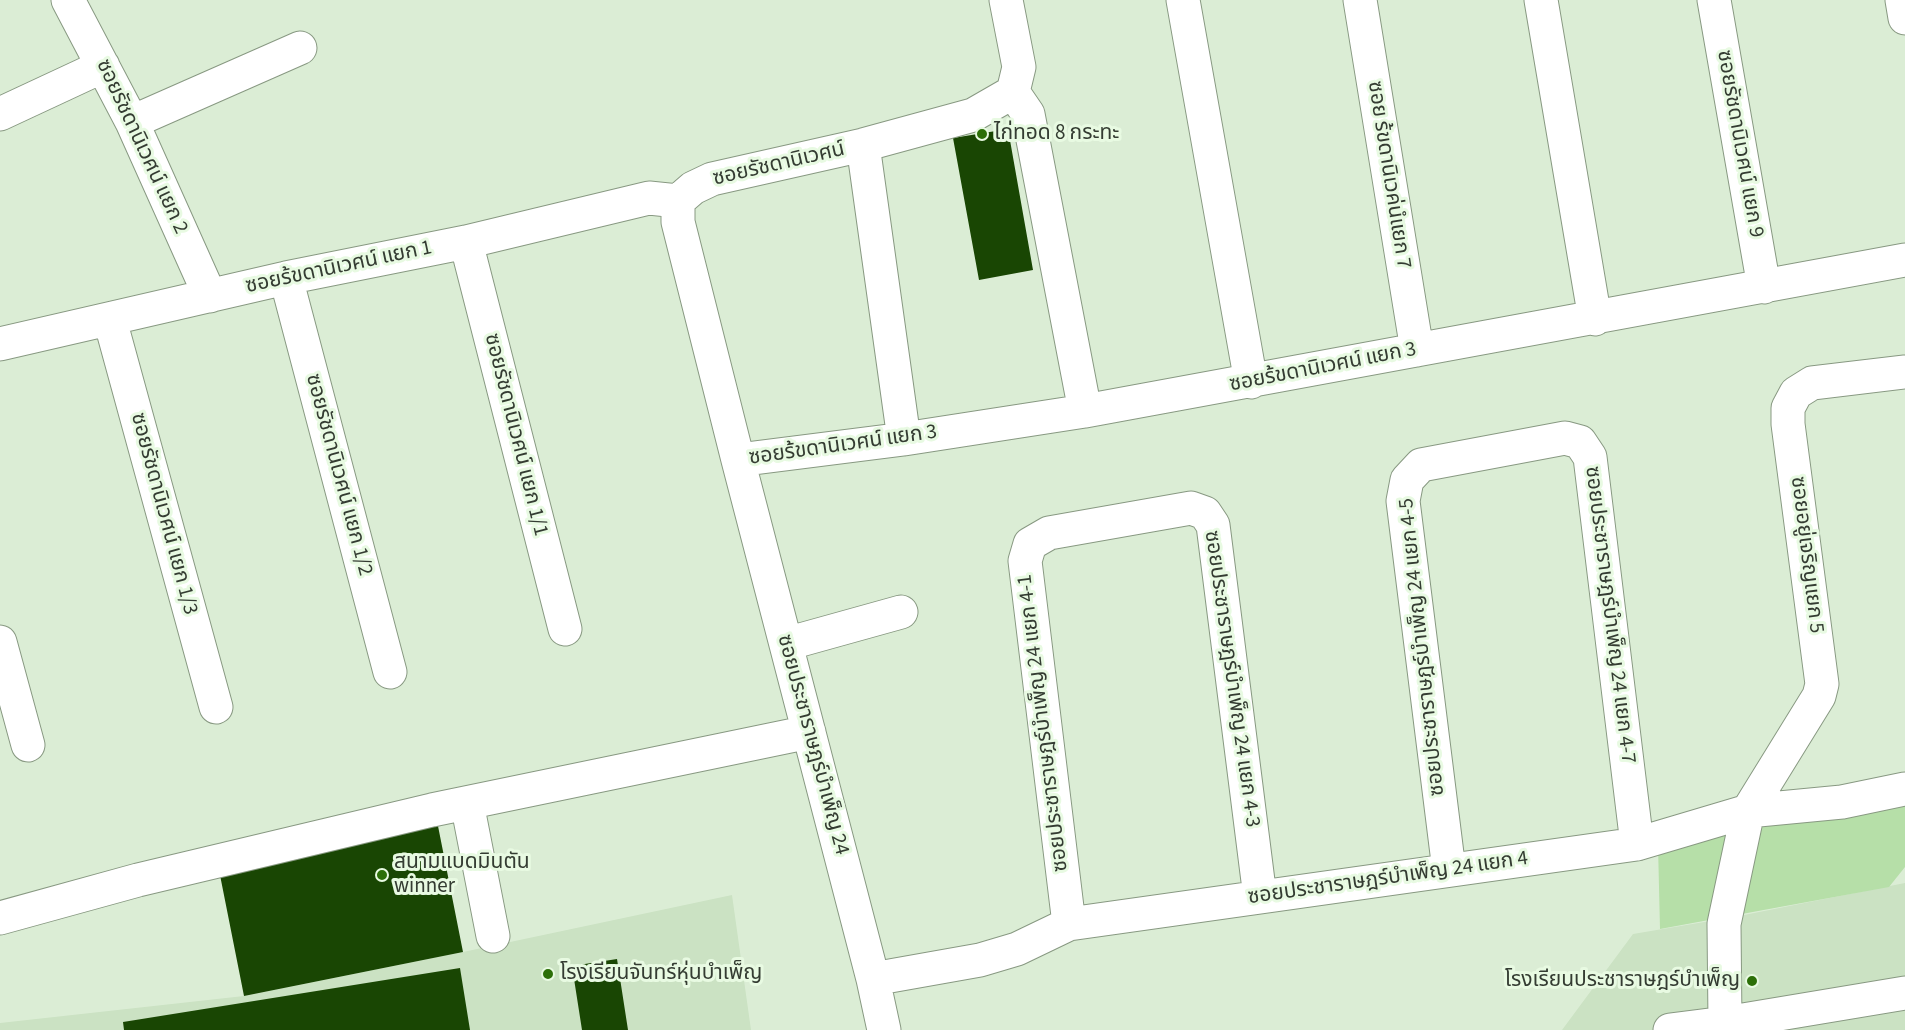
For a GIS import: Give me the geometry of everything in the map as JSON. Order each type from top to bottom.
[{"type":"street","name":"ซอยรัชดานิเวศน์ แยก 2","points":[[68,0],[132,122],[210,296]]},
{"type":"street","points":[[1006,0],[1018,67],[1013,92],[1028,114],[1085,411]]},
{"type":"street","points":[[1183,0],[1251,382]]},
{"type":"street","name":"ซอย ร้ขดานิเวค่นํแยก 7","points":[[1360,0],[1417,350]]},
{"type":"street","points":[[1541,0],[1595,319]]},
{"type":"street","name":"ซอยรัชดานิเวศน์ แยก 9","points":[[1714,0],[1764,287]]},
{"type":"street","points":[[1902,0],[1905,18]]},
{"type":"street","points":[[132,122],[300,48]]},
{"type":"street","points":[[0,114],[103,66]]},
{"type":"street","name":"ซอยรัชดานิเวศน์","points":[[678,201],[693,188],[712,178],[863,145],[973,115],[1013,92]]},
{"type":"street","points":[[863,145],[904,439]]},
{"type":"street","name":"ซอยร้ขดานิเวศน์ แยก 1","points":[[0,344],[286,278],[466,242],[649,198],[678,201]]},
{"type":"street","points":[[678,201],[678,222],[738,460]]},
{"type":"street","name":"ซอยรัชดานิเวศน์ แยก 1/1","points":[[466,242],[565,629]]},
{"type":"street","name":"ซอยร้ขดานิเวศน์ แยก 3","points":[[738,460],[904,439],[1085,411],[1595,319],[1905,260]]},
{"type":"street","name":"ซอยรัชดานิเวศน์ แยก 1/2","points":[[286,278],[390,672]]},
{"type":"street","name":"ซอยรัชดานิเวศน์ แยก 1/3","points":[[110,320],[216,707]]},
{"type":"street","name":"ซอยอยู่เจริญแยก 5","points":[[1725,1023],[1724,924],[1748,811],[1819,696],[1822,684],[1788,424],[1788,408],[1796,393],[1812,383],[1905,372]]},
{"type":"street","name":"ซอยประชาราษฎร์บำเพ็ญ 24 แยก 4-7","points":[[1493,452],[1565,438],[1580,442],[1590,457],[1637,844]]},
{"type":"street","name":"ซอยประชาราษฎร์บำเพ็ญ 24 แยก 4-5","points":[[1449,870],[1403,501],[1407,480],[1421,465],[1493,452]]},
{"type":"street","name":"ซอยประชาราษฎร์บำเพ็ญ 24","points":[[738,460],[873,979],[884,1030]]},
{"type":"street","name":"ซอยประชาราษฎร์บำเพ็ญ 24 แยก 4-3","points":[[1120,521],[1191,508],[1205,513],[1213,525],[1260,897]]},
{"type":"street","name":"ซอยประชาราษฎร์บำเพ็ญ 24 แยก 4-1","points":[[1069,924],[1025,561],[1030,544],[1049,533],[1120,521]]},
{"type":"street","points":[[786,644],[901,612]]},
{"type":"street","points":[[0,642],[28,745]]},
{"type":"street","points":[[0,918],[138,880],[468,803],[809,732]]},
{"type":"street","name":"ซอยประชาราษฎร์บำเพ็ญ 24 แยก 4","points":[[873,979],[980,960],[1017,949],[1069,924],[1637,844],[1748,811],[1842,802],[1905,789]]},
{"type":"street","points":[[468,803],[493,936]]},
{"type":"street","points":[[1670,1030],[1905,993]]},
{"type":"shaded area","name":"โรงเรียนประชาราษฎร์บำเพ็ญ","points":[[1905,883],[1905,1030],[1562,1030],[1633,934],[1734,917]]},
{"type":"shaded area","name":"โรงเรียนจันทร์หุ่นบำเพ็ญ","points":[[732,895],[751,1030],[0,1030],[0,1023],[244,996]]},
{"type":"green space","points":[[1905,795],[1905,867],[1889,887],[1660,929],[1658,845]]},
{"type":"building","points":[[1008,129],[1033,270],[979,280],[953,138]]},
{"type":"building","points":[[438,826],[463,952],[244,996],[219,870]]},
{"type":"building","points":[[617,959],[628,1030],[582,1030],[572,966]]},
{"type":"building","points":[[460,968],[470,1030],[124,1030],[123,1022]]},
{"type":"place","name":"ไก่ทอด 8 กระทะ","points":[[982,134]]},
{"type":"place","name":"สนามแบดมินตัน winner","points":[[382,875]]},
{"type":"place","name":"โรงเรียนจันทร์หุ่นบำเพ็ญ","points":[[548,974]]},
{"type":"place","name":"โรงเรียนประชาราษฎร์บำเพ็ญ","points":[[1752,981]]}]
